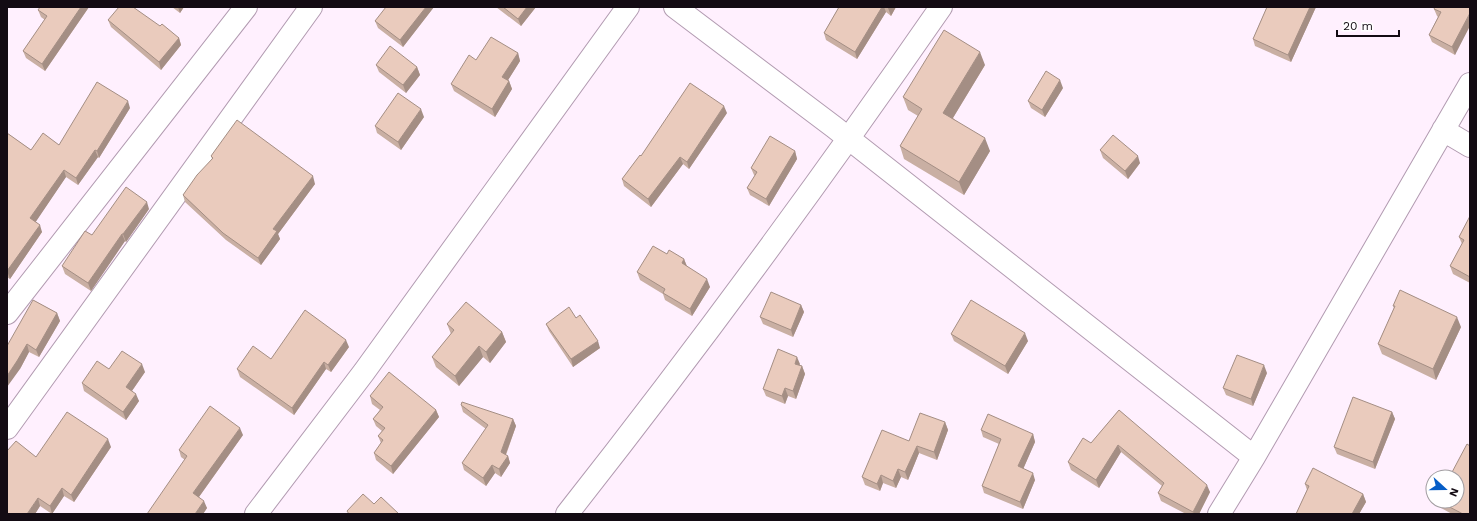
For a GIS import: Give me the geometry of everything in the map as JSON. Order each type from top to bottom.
[{"type":"street","points":[[7,313],[246,7]]},
{"type":"street","points":[[7,428],[311,7]]},
{"type":"street","points":[[256,514],[368,365],[628,7]]},
{"type":"street","points":[[675,7],[849,139],[1254,457]]},
{"type":"street","points":[[567,514],[660,396],[849,139],[941,7]]},
{"type":"street","points":[[1219,514],[1254,457],[1470,84]]},
{"type":"street","points":[[1443,130],[1470,146]]},
{"type":"building","points":[[40,7],[81,7],[42,64],[23,51],[47,16],[38,10]]},
{"type":"building","points":[[119,7],[133,7],[160,26],[162,24],[179,38],[159,62],[108,20]]},
{"type":"building","points":[[386,7],[426,7],[400,40],[375,21]]},
{"type":"building","points":[[503,7],[527,7],[518,19]]},
{"type":"building","points":[[839,7],[882,7],[855,52],[824,33]]},
{"type":"building","points":[[1267,7],[1310,7],[1288,55],[1253,39]]},
{"type":"building","points":[[1435,7],[1470,7],[1470,13],[1452,47],[1429,35],[1441,12],[1434,9]]},
{"type":"building","points":[[944,30],[980,52],[943,113],[985,138],[959,182],[900,146],[922,109],[903,97]]},
{"type":"building","points":[[491,37],[518,53],[502,77],[509,81],[492,109],[451,84],[469,55],[476,60]]},
{"type":"building","points":[[390,46],[417,67],[403,85],[376,65]]},
{"type":"building","points":[[1046,71],[1060,80],[1042,110],[1028,101]]},
{"type":"building","points":[[97,82],[128,101],[97,151],[95,150],[76,178],[64,170],[30,218],[40,225],[7,271],[7,133],[31,150],[43,133],[59,145]]},
{"type":"building","points":[[690,83],[724,106],[687,162],[680,157],[648,199],[622,179],[640,155],[641,156]]},
{"type":"building","points":[[398,93],[421,109],[398,142],[375,126]]},
{"type":"building","points":[[237,120],[313,176],[273,229],[277,231],[258,258],[223,233],[183,195],[197,175],[213,158],[211,156]]},
{"type":"building","points":[[1113,135],[1138,156],[1125,171],[1100,150]]},
{"type":"building","points":[[770,136],[795,151],[766,199],[747,188],[757,172],[751,168]]},
{"type":"building","points":[[126,187],[147,202],[122,234],[88,283],[62,266],[85,231],[92,235]]},
{"type":"building","points":[[1470,216],[1470,277],[1450,266],[1464,240],[1459,237]]},
{"type":"building","points":[[653,246],[667,254],[669,250],[684,259],[682,263],[707,279],[690,309],[663,293],[665,289],[637,272]]},
{"type":"building","points":[[1400,290],[1457,317],[1433,369],[1378,344],[1395,306],[1393,306]]},
{"type":"building","points":[[771,292],[801,305],[791,330],[760,317]]},
{"type":"building","points":[[33,300],[57,313],[36,350],[27,344],[7,376],[7,346]]},
{"type":"building","points":[[971,300],[1025,333],[1005,366],[951,334]]},
{"type":"building","points":[[466,302],[502,332],[486,352],[479,346],[455,376],[432,357],[454,330],[447,324]]},
{"type":"building","points":[[569,307],[576,318],[580,315],[598,341],[571,359],[546,324]]},
{"type":"building","points":[[305,310],[346,340],[328,365],[324,362],[292,408],[237,369],[253,346],[271,359]]},
{"type":"building","points":[[778,349],[797,357],[795,364],[802,366],[793,391],[785,388],[782,396],[763,389]]},
{"type":"building","points":[[122,351],[142,364],[126,387],[136,394],[123,412],[82,383],[97,361],[109,369]]},
{"type":"building","points":[[1237,355],[1264,365],[1251,399],[1223,388]]},
{"type":"building","points":[[389,372],[436,410],[391,466],[374,453],[383,440],[378,436],[385,428],[373,419],[383,407],[370,396]]},
{"type":"building","points":[[1353,397],[1392,412],[1373,462],[1334,447]]},
{"type":"building","points":[[462,402],[513,419],[501,452],[508,456],[499,469],[492,465],[483,478],[462,463],[488,425],[461,405]]},
{"type":"building","points":[[210,406],[240,428],[193,493],[204,501],[195,514],[147,514],[187,456],[179,450]]},
{"type":"building","points":[[1119,410],[1207,485],[1193,512],[1158,493],[1164,483],[1118,445],[1096,480],[1068,462],[1083,438],[1091,443]]},
{"type":"building","points":[[67,412],[108,439],[71,495],[62,488],[50,506],[38,498],[27,514],[7,514],[7,451],[16,441],[36,457]]},
{"type":"building","points":[[920,413],[945,422],[934,452],[917,446],[905,472],[898,469],[893,481],[881,475],[877,484],[862,477],[882,430],[909,441]]},
{"type":"building","points":[[988,414],[1033,434],[1018,466],[1033,473],[1020,502],[982,486],[1001,439],[981,430]]},
{"type":"building","points":[[1467,444],[1470,446],[1470,514],[1463,514],[1453,509],[1465,509],[1465,469],[1454,469]]},
{"type":"building","points":[[1313,468],[1363,494],[1352,514],[1296,514],[1309,486],[1305,484]]},
{"type":"building","points":[[363,494],[374,504],[381,497],[399,514],[349,514],[347,511]]}]
